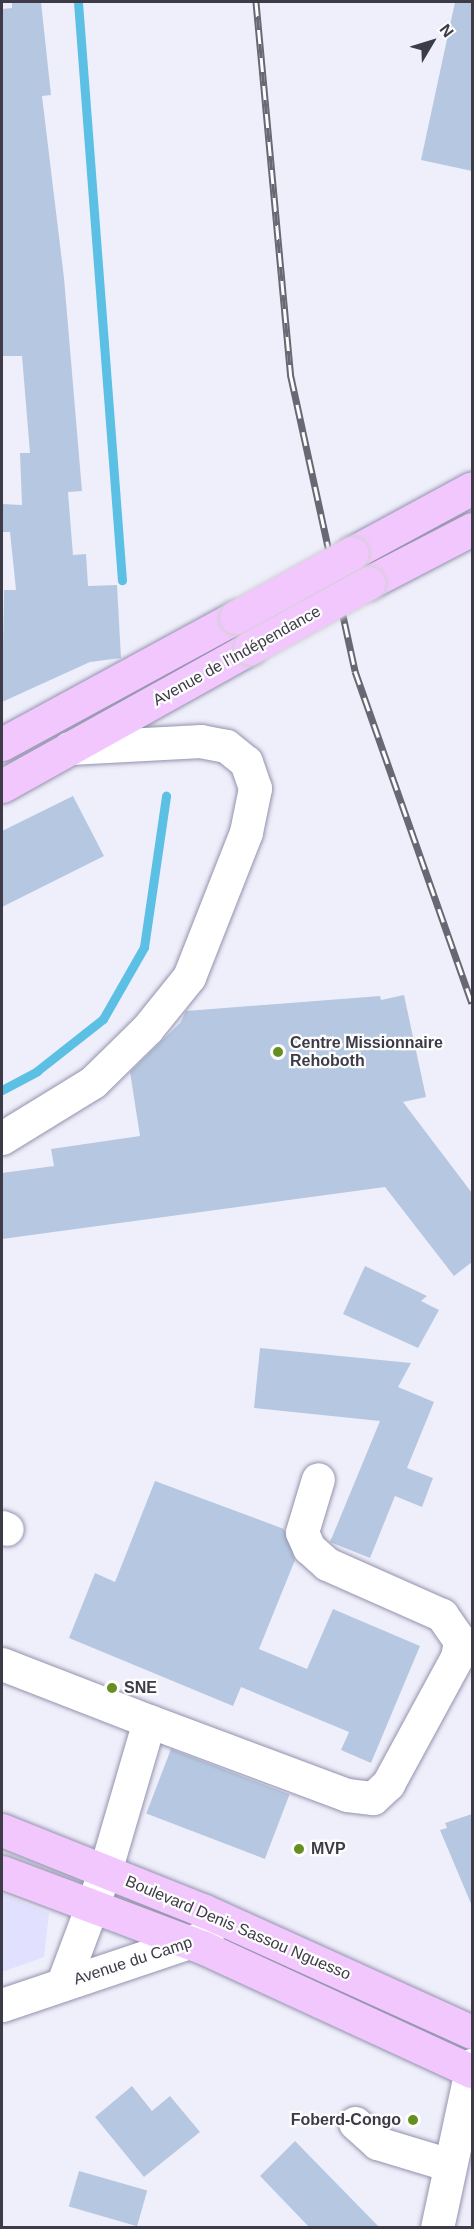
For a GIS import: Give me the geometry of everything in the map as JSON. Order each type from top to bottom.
[{"type":"main road","name":"Avenue de l'Indépendance","points":[[2,744],[472,488]]},
{"type":"main road","name":"Avenue de l'Indépendance","points":[[2,786],[368,583],[472,529]]},
{"type":"main road","name":"Boulevard Denis Sassou Nguesso","points":[[2,1830],[236,1925],[472,2032]]},
{"type":"main road","name":"Boulevard Denis Sassou Nguesso","points":[[2,1872],[190,1943],[472,2069]]},
{"type":"street","points":[[2,1138],[93,1082],[147,1029],[189,977],[246,832],[255,789],[246,762],[226,746],[201,741],[69,748]]},
{"type":"street","points":[[2,1664],[347,1795],[373,1798],[388,1784],[457,1657],[460,1641],[442,1615],[327,1564],[309,1548],[302,1532],[318,1479]]},
{"type":"street","name":"Avenue du Camp","points":[[63,1983],[93,1908],[148,1721]]},
{"type":"street","name":"Avenue du Camp","points":[[2,2005],[190,1943],[236,1925]]},
{"type":"street","points":[[437,2228],[472,2069]]},
{"type":"street","points":[[355,2123],[377,2143],[450,2165]]},
{"type":"shaded area","points":[[2,1894],[49,1913],[44,1957],[2,1972]]},
{"type":"building","points":[[12,2],[41,2],[51,95],[42,96],[64,278],[82,491],[68,492],[73,555],[86,554],[88,586],[117,585],[121,658],[90,662],[2,702],[4,590],[16,590],[10,532],[2,532],[2,504],[22,505],[20,453],[30,453],[22,356],[2,356],[2,9],[12,8]]},
{"type":"building","points":[[455,2],[472,2],[472,171],[421,160]]},
{"type":"building","points":[[73,796],[104,856],[2,907],[2,831]]},
{"type":"building","points":[[404,995],[426,1097],[403,1102],[472,1193],[472,1262],[454,1276],[385,1187],[2,1239],[2,1173],[54,1166],[51,1149],[140,1136],[130,1072],[180,1023],[186,1011],[380,996],[381,1000]]},
{"type":"building","points":[[365,1266],[427,1296],[421,1301],[439,1310],[418,1348],[343,1314]]},
{"type":"building","points":[[260,1348],[411,1363],[398,1387],[434,1402],[407,1468],[433,1478],[422,1507],[395,1496],[370,1558],[330,1542],[380,1421],[254,1408]]},
{"type":"building","points":[[155,1481],[284,1529],[295,1560],[259,1649],[307,1669],[333,1609],[420,1646],[371,1763],[341,1750],[349,1732],[241,1687],[233,1706],[69,1638],[95,1573],[115,1582]]},
{"type":"building","points":[[171,1749],[290,1795],[265,1859],[146,1813]]},
{"type":"building","points":[[472,1814],[472,1906],[440,1830],[447,1828],[445,1823]]},
{"type":"building","points":[[132,2086],[152,2111],[170,2096],[200,2132],[144,2177],[95,2117]]},
{"type":"building","points":[[295,2141],[380,2228],[310,2228],[260,2176]]},
{"type":"building","points":[[79,2171],[147,2191],[137,2226],[69,2207]]},
{"type":"waterway","points":[[78,2],[122,580]]},
{"type":"waterway","points":[[2,1090],[37,1071],[103,1019],[144,947],[166,796]]},
{"type":"railway","points":[[256,2],[291,377],[355,671],[472,1003]]},
{"type":"place","name":"Centre Missionnaire Rehoboth","points":[[278,1052]]},
{"type":"place","name":"SNE","points":[[112,1688]]},
{"type":"place","name":"MVP","points":[[299,1849]]},
{"type":"place","name":"Foberd-Congo","points":[[413,2120]]}]
